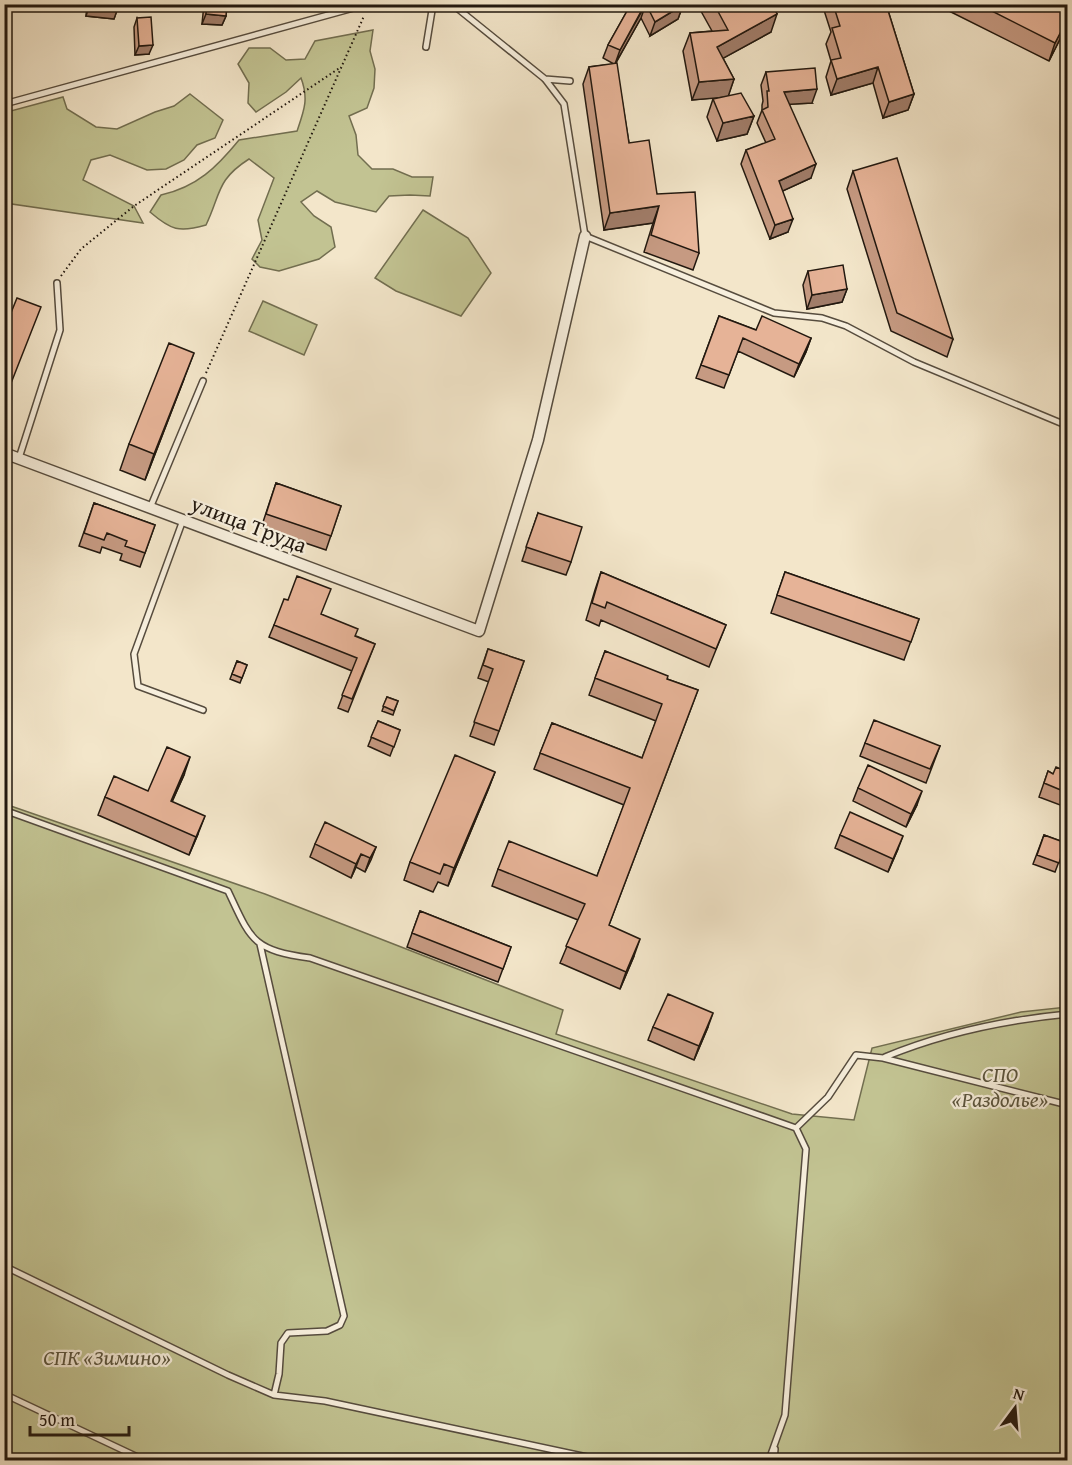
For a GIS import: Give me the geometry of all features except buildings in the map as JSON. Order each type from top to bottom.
[{"type":"street","name":"улица Труда","points":[[4,453],[479,631],[538,440],[585,236]]},
{"type":"lane","points":[[8,103],[368,4]]},
{"type":"lane","points":[[426,47],[433,4]]},
{"type":"lane","points":[[452,4],[545,79],[564,104],[585,236],[774,313],[822,318],[846,326],[914,362],[1068,426]]},
{"type":"lane","points":[[545,79],[570,81]]},
{"type":"lane","points":[[19,458],[60,330],[57,282]]},
{"type":"lane","points":[[150,508],[202,381]]},
{"type":"lane","points":[[183,520],[134,654],[138,686],[203,710]]},
{"type":"lane","points":[[4,810],[228,891],[247,930],[260,944],[279,954],[321,962],[796,1128],[806,1149],[785,1415],[769,1461]]},
{"type":"lane","points":[[260,944],[344,1316],[340,1325],[327,1331],[288,1333],[280,1343],[279,1374],[274,1395]]},
{"type":"lane","points":[[883,1058],[920,1043],[988,1026],[1022,1018],[1068,1014]]},
{"type":"lane","points":[[796,1128],[828,1098],[856,1054],[883,1058],[1068,1105]]},
{"type":"lane","points":[[4,1266],[228,1376],[274,1395],[325,1401],[601,1461]]},
{"type":"lane","points":[[4,1394],[144,1461]]},
{"type":"lane","points":[[774,1461],[775,1445]]},
{"type":"path","points":[[202,381],[364,15]]},
{"type":"path","points":[[57,282],[81,249],[134,206],[341,67]]},
{"type":"green space","points":[[373,30],[370,51],[375,69],[374,88],[367,108],[349,116],[356,135],[358,155],[372,169],[393,169],[412,177],[433,177],[430,196],[389,196],[376,212],[335,202],[317,191],[301,202],[314,216],[331,227],[335,247],[319,259],[279,271],[260,267],[252,259],[262,240],[258,220],[274,178],[249,159],[225,181],[206,225],[189,229],[176,228],[164,223],[150,212],[161,195],[185,187],[205,175],[239,140],[297,131],[305,99],[301,78],[286,92],[256,112],[248,103],[249,83],[238,64],[249,48],[270,48],[286,60],[305,59],[315,41]]},
{"type":"green space","points":[[190,94],[223,120],[215,138],[197,145],[184,160],[166,169],[147,170],[110,155],[91,160],[83,180],[134,206],[143,223],[5,203],[5,107],[11,111],[63,97],[67,109],[96,127],[117,129],[174,106]]},
{"type":"green space","points":[[423,210],[468,238],[491,273],[461,316],[396,291],[375,278]]},
{"type":"green space","points":[[263,301],[317,325],[304,355],[249,331]]},
{"type":"green space","points":[[5,804],[265,894],[563,1010],[556,1034],[792,1114],[854,1120],[872,1048],[1021,1012],[1067,1007],[1067,1460],[5,1460]]},
{"type":"park label","name":"СПО «Раздолье»","points":[[1000,1086]]},
{"type":"park label","name":"СПК «Зимино»","points":[[107,1357]]}]
